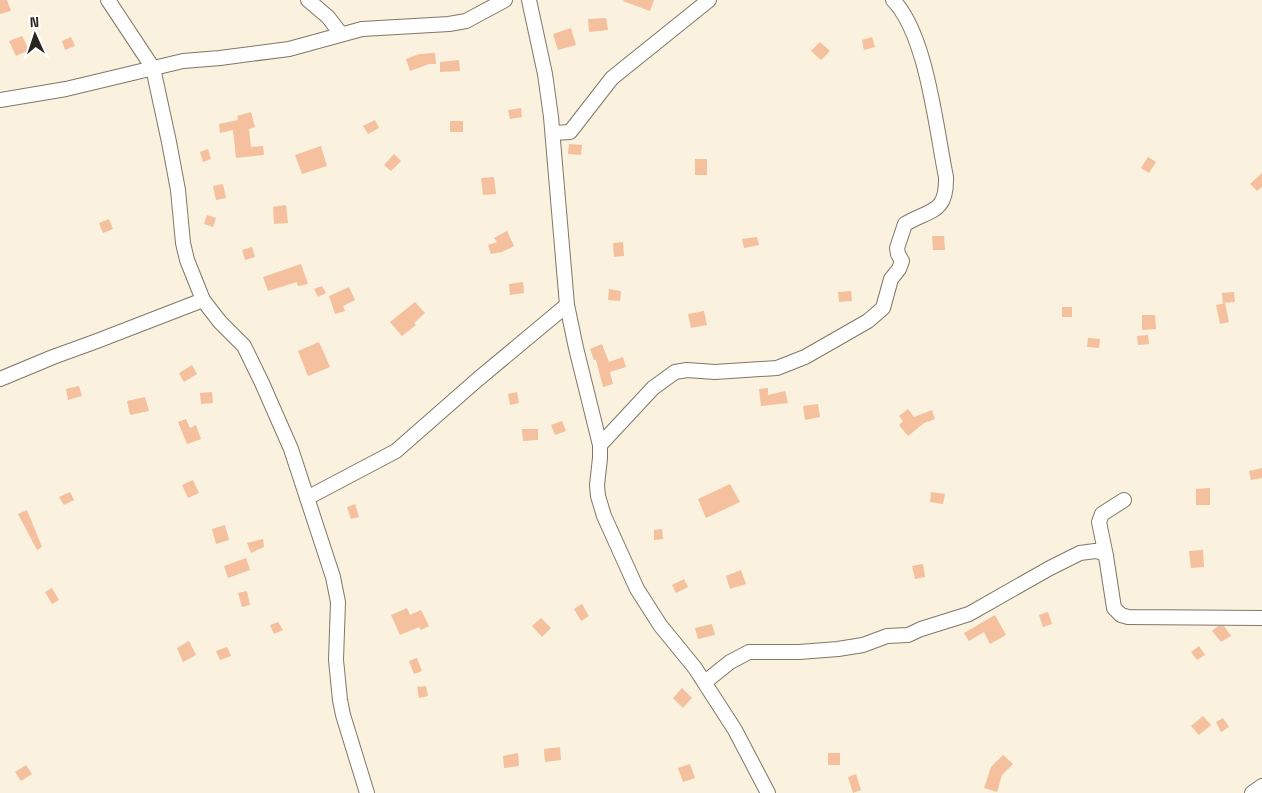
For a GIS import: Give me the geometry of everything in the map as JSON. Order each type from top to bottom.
[{"type":"street","points":[[108,0],[153,68],[178,190],[183,243],[187,260],[203,300],[220,322],[244,346],[287,441],[333,577],[338,602],[336,660],[340,700],[367,793]]},
{"type":"street","points":[[308,0],[328,17],[341,34]]},
{"type":"street","points":[[0,100],[66,88],[183,61],[289,49],[362,29],[449,24],[466,21],[505,0]]},
{"type":"street","points":[[529,0],[545,74],[553,133],[568,305],[576,348],[600,445],[597,486],[604,516],[637,589],[649,609],[705,682],[735,730],[768,793]]},
{"type":"street","points":[[553,133],[570,132],[612,78],[710,0]]},
{"type":"street","points":[[600,445],[653,388],[675,372],[687,370],[715,372],[777,368],[805,357],[868,321],[883,308],[890,279],[899,269],[902,260],[897,248],[905,224],[932,213],[944,200],[947,190],[933,102],[916,39],[900,7],[894,0]]},
{"type":"street","points":[[0,379],[203,300]]},
{"type":"street","points":[[307,498],[396,451],[477,380],[568,305]]},
{"type":"street","points":[[1124,500],[1102,514],[1099,522],[1114,608],[1121,615],[1128,617],[1262,618]]},
{"type":"street","points":[[705,682],[730,662],[748,652],[799,652],[838,649],[863,645],[887,636],[908,636],[921,629],[969,614],[1080,553],[1095,551],[1101,552],[1106,556]]},
{"type":"street","points":[[1252,793],[1262,786]]},
{"type":"building","points":[[0,0],[7,0],[11,11],[0,14]]},
{"type":"building","points":[[624,0],[654,0],[650,11]]},
{"type":"building","points":[[606,18],[608,30],[589,32],[588,19]]},
{"type":"building","points":[[571,28],[576,45],[558,50],[553,34]]},
{"type":"building","points":[[22,36],[29,50],[16,56],[9,41]]},
{"type":"building","points":[[71,37],[75,46],[65,50],[62,41]]},
{"type":"building","points":[[872,37],[875,47],[864,50],[862,40]]},
{"type":"building","points":[[820,42],[830,51],[821,60],[811,51]]},
{"type":"building","points":[[435,53],[436,64],[429,64],[410,71],[406,59],[419,54]]},
{"type":"building","points":[[459,60],[460,71],[440,72],[440,62]]},
{"type":"building","points":[[521,108],[522,117],[510,119],[508,110]]},
{"type":"building","points":[[251,112],[255,127],[249,129],[251,147],[263,146],[264,155],[236,158],[233,130],[220,133],[219,124],[238,120],[237,116]]},
{"type":"building","points":[[375,120],[379,128],[368,134],[363,126]]},
{"type":"building","points":[[450,121],[463,121],[463,132],[450,132]]},
{"type":"building","points":[[569,144],[582,145],[581,155],[568,154]]},
{"type":"building","points":[[321,146],[327,166],[302,174],[295,155]]},
{"type":"building","points":[[208,149],[211,159],[203,162],[200,152]]},
{"type":"building","points":[[394,154],[401,161],[391,171],[384,165]]},
{"type":"building","points":[[1148,157],[1156,162],[1149,173],[1141,168]]},
{"type":"building","points":[[695,159],[707,159],[707,175],[695,175]]},
{"type":"building","points":[[1262,173],[1262,187],[1257,191],[1250,184]]},
{"type":"building","points":[[494,177],[496,194],[483,195],[481,178]]},
{"type":"building","points":[[223,184],[226,198],[216,200],[213,186]]},
{"type":"building","points":[[286,205],[288,223],[274,224],[273,207]]},
{"type":"building","points":[[207,215],[216,218],[213,227],[204,224]]},
{"type":"building","points":[[109,219],[113,229],[103,233],[99,223]]},
{"type":"building","points":[[507,231],[514,246],[502,252],[491,254],[488,245],[497,242],[494,238]]},
{"type":"building","points":[[932,236],[944,236],[945,250],[933,250]]},
{"type":"building","points":[[757,237],[759,245],[744,248],[742,239]]},
{"type":"building","points":[[623,242],[624,256],[614,257],[613,243]]},
{"type":"building","points":[[252,247],[255,257],[245,260],[242,250]]},
{"type":"building","points":[[301,264],[308,284],[298,286],[297,282],[268,291],[263,277]]},
{"type":"building","points":[[523,282],[524,293],[510,295],[509,284]]},
{"type":"building","points":[[322,286],[326,293],[318,297],[314,289]]},
{"type":"building","points":[[349,287],[355,300],[343,306],[345,311],[335,314],[329,296]]},
{"type":"building","points":[[609,289],[621,291],[620,301],[608,300]]},
{"type":"building","points":[[851,291],[852,301],[839,302],[838,292]]},
{"type":"building","points":[[1234,292],[1235,302],[1223,303],[1222,293]]},
{"type":"building","points":[[415,302],[425,313],[414,323],[416,325],[402,336],[390,322]]},
{"type":"building","points":[[1225,303],[1229,322],[1220,324],[1216,305]]},
{"type":"building","points":[[1062,307],[1072,307],[1072,317],[1062,317]]},
{"type":"building","points":[[704,311],[707,325],[691,328],[688,314]]},
{"type":"building","points":[[1142,315],[1155,315],[1156,329],[1142,330]]},
{"type":"building","points":[[1148,335],[1149,344],[1138,345],[1137,336]]},
{"type":"building","points":[[1088,338],[1100,339],[1099,348],[1087,347]]},
{"type":"building","points":[[319,342],[330,367],[308,376],[298,351]]},
{"type":"building","points":[[602,344],[609,362],[623,357],[626,367],[610,372],[613,384],[603,387],[596,360],[594,360],[590,349]]},
{"type":"building","points":[[192,365],[197,374],[184,382],[179,373]]},
{"type":"building","points":[[79,386],[82,396],[68,400],[66,389]]},
{"type":"building","points":[[768,388],[768,395],[785,391],[788,403],[761,406],[759,389]]},
{"type":"building","points":[[212,392],[213,403],[201,404],[200,393]]},
{"type":"building","points":[[517,392],[519,403],[510,405],[508,394]]},
{"type":"building","points":[[145,397],[149,411],[130,415],[127,401]]},
{"type":"building","points":[[818,404],[820,417],[805,420],[803,406]]},
{"type":"building","points":[[908,409],[914,417],[932,410],[935,419],[924,423],[908,436],[899,425],[903,421],[899,416]]},
{"type":"building","points":[[186,419],[190,428],[196,425],[201,439],[187,444],[178,422]]},
{"type":"building","points":[[562,421],[566,431],[555,435],[551,425]]},
{"type":"building","points":[[522,429],[538,429],[538,440],[523,441]]},
{"type":"building","points":[[1262,468],[1262,478],[1251,480],[1249,471]]},
{"type":"building","points":[[193,480],[199,493],[188,498],[182,485]]},
{"type":"building","points":[[730,484],[740,502],[706,518],[698,499]]},
{"type":"building","points":[[1210,488],[1210,505],[1196,505],[1196,489]]},
{"type":"building","points":[[70,492],[74,500],[64,505],[59,497]]},
{"type":"building","points":[[931,492],[945,494],[943,504],[930,502]]},
{"type":"building","points":[[355,504],[359,517],[351,519],[347,507]]},
{"type":"building","points":[[27,510],[42,547],[37,550],[18,514]]},
{"type":"building","points":[[225,525],[229,540],[216,544],[212,529]]},
{"type":"building","points":[[662,529],[663,539],[654,540],[654,530]]},
{"type":"building","points":[[263,539],[264,547],[251,553],[247,543]]},
{"type":"building","points":[[1203,550],[1204,567],[1191,568],[1189,551]]},
{"type":"building","points":[[246,558],[250,570],[228,578],[224,566]]},
{"type":"building","points":[[923,564],[925,577],[915,579],[912,566]]},
{"type":"building","points":[[741,570],[746,584],[730,589],[726,576]]},
{"type":"building","points":[[684,579],[688,587],[676,593],[672,585]]},
{"type":"building","points":[[52,588],[59,600],[52,604],[45,592]]},
{"type":"building","points":[[247,591],[250,605],[242,607],[238,593]]},
{"type":"building","points":[[582,604],[589,616],[581,621],[574,609]]},
{"type":"building","points":[[407,608],[410,615],[421,610],[429,626],[421,630],[419,627],[400,635],[391,615]]},
{"type":"building","points":[[1048,612],[1052,624],[1043,627],[1039,615]]},
{"type":"building","points":[[995,615],[1006,635],[990,644],[984,632],[969,641],[964,633]]},
{"type":"building","points":[[541,618],[551,628],[542,637],[532,626]]},
{"type":"building","points":[[278,622],[283,630],[274,634],[270,625]]},
{"type":"building","points":[[712,624],[715,635],[698,639],[695,628]]},
{"type":"building","points":[[1218,626],[1224,626],[1231,636],[1221,642],[1212,631]]},
{"type":"building","points":[[189,641],[196,655],[183,662],[177,648]]},
{"type":"building","points":[[1199,646],[1205,655],[1197,660],[1191,652]]},
{"type":"building","points":[[227,647],[231,656],[220,660],[216,651]]},
{"type":"building","points":[[417,658],[422,671],[414,674],[409,661]]},
{"type":"building","points":[[426,686],[428,696],[419,698],[417,687]]},
{"type":"building","points":[[682,688],[692,698],[683,708],[673,698]]},
{"type":"building","points":[[1203,716],[1211,725],[1199,735],[1191,726]]},
{"type":"building","points":[[1223,718],[1229,727],[1221,732],[1216,722]]},
{"type":"building","points":[[560,747],[561,760],[545,762],[544,749]]},
{"type":"building","points":[[518,753],[519,766],[504,768],[503,756]]},
{"type":"building","points":[[828,753],[840,753],[840,765],[828,765]]},
{"type":"building","points":[[1003,755],[1013,764],[1002,775],[997,792],[984,788],[991,767]]},
{"type":"building","points":[[690,764],[695,778],[683,782],[678,768]]},
{"type":"building","points":[[26,765],[32,774],[21,781],[15,772]]},
{"type":"building","points":[[856,774],[861,790],[853,793],[848,777]]}]
